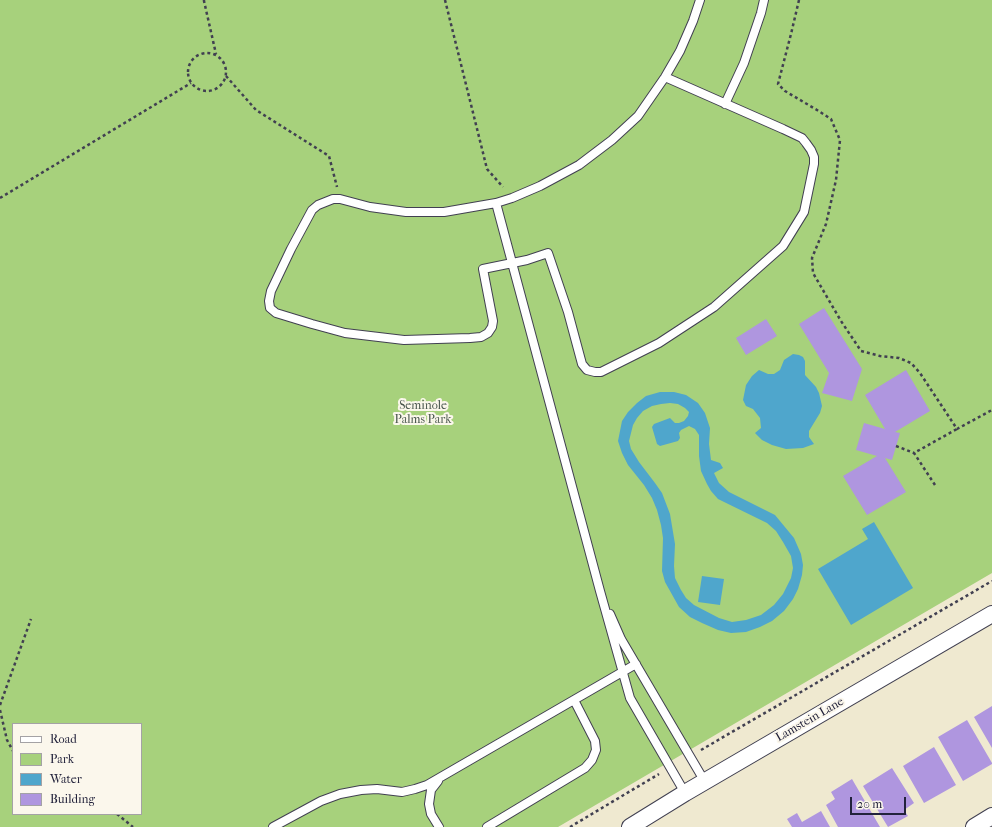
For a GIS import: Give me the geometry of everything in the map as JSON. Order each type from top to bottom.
[{"type":"street","name":"Lamstein Lane","points":[[630,827],[685,793],[992,614]]},
{"type":"street","points":[[974,827],[992,816]]},
{"type":"lane","points":[[664,77],[802,138],[814,156],[814,164],[804,212],[783,246],[714,307],[659,343],[601,372],[587,370],[582,364],[568,312],[548,253],[527,260],[483,269],[493,321],[492,327],[488,333],[481,337],[404,340],[345,332],[276,313],[270,308],[269,301],[271,291],[312,210],[318,205],[333,199],[340,199],[370,207],[406,212],[444,212],[496,203],[512,198],[540,186],[580,165],[612,140],[638,116],[680,51],[700,0]]},
{"type":"lane","points":[[725,104],[744,63],[764,0]]},
{"type":"lane","points":[[496,203],[600,592],[630,698],[685,793]]},
{"type":"lane","points":[[600,592],[621,639],[705,782]]},
{"type":"lane","points":[[273,827],[321,801],[340,794],[377,789],[402,792],[415,790],[427,785],[636,664]]},
{"type":"lane","points":[[487,827],[585,768],[592,760],[596,750],[595,741],[574,700]]},
{"type":"lane","points":[[439,827],[431,814],[429,804],[431,790],[441,777]]},
{"type":"path","points":[[204,0],[216,54]]},
{"type":"path","points":[[445,0],[487,169],[512,198]]},
{"type":"path","points":[[799,0],[778,84],[785,91],[831,119],[840,140],[836,180],[826,224],[812,258],[813,273],[841,321],[861,351],[880,356],[899,358],[911,363],[920,373],[956,429]]},
{"type":"path","points":[[203,52],[216,54],[221,58],[226,69],[224,82],[214,90],[208,91],[196,88],[188,78],[188,65],[192,59],[203,52]]},
{"type":"path","points":[[226,76],[256,110],[329,156],[340,199]]},
{"type":"path","points":[[0,198],[191,83]]},
{"type":"path","points":[[914,453],[992,410]]},
{"type":"path","points":[[896,446],[914,453],[935,485]]},
{"type":"path","points":[[690,756],[992,581]]},
{"type":"path","points":[[0,705],[31,619]]},
{"type":"path","points":[[0,710],[7,740],[12,749]]},
{"type":"path","points":[[570,827],[670,768]]},
{"type":"path","points":[[117,815],[133,827]]},
{"type":"green space","name":"Seminole Palms Park","points":[[0,0],[992,0],[992,573],[558,827],[0,827]]},
{"type":"water","points":[[793,354],[803,357],[805,361],[805,375],[816,387],[822,406],[820,413],[809,431],[809,437],[814,444],[803,448],[786,449],[762,440],[755,433],[761,428],[760,418],[753,409],[746,406],[743,400],[746,385],[752,376],[759,370],[768,374],[774,374],[780,370],[784,360]]},
{"type":"water","points":[[660,392],[674,392],[686,395],[698,403],[705,413],[710,428],[709,444],[711,460],[720,463],[723,468],[714,473],[719,483],[729,492],[775,515],[794,538],[801,554],[803,565],[802,575],[793,599],[784,611],[772,621],[746,632],[731,633],[718,630],[690,617],[679,607],[665,582],[662,571],[663,538],[657,510],[644,485],[628,465],[618,441],[622,421],[628,412],[646,396]],"holes":[[[661,404],[678,404],[689,412],[688,416],[684,421],[679,423],[675,423],[670,418],[654,424],[652,427],[657,444],[660,446],[678,441],[681,430],[689,426],[695,429],[699,435],[701,471],[711,491],[718,499],[767,523],[776,531],[791,556],[793,568],[791,578],[783,594],[774,605],[761,615],[746,620],[732,622],[719,618],[694,605],[686,598],[675,578],[675,544],[670,514],[662,493],[639,462],[631,449],[629,441],[633,425],[643,411],[652,406]]]},
{"type":"water","points":[[874,522],[913,588],[851,625],[818,569],[868,539],[862,529]]},
{"type":"water","points":[[702,576],[724,579],[720,605],[698,602]]},
{"type":"building","points":[[824,308],[862,369],[852,401],[822,393],[829,373],[799,324]]},
{"type":"building","points":[[766,319],[777,336],[746,355],[736,338]]},
{"type":"building","points":[[906,370],[930,411],[895,432],[900,433],[892,460],[885,458],[906,492],[867,515],[843,476],[877,456],[856,450],[864,423],[885,429],[865,395]]},
{"type":"building","points":[[992,706],[992,748],[974,717]]},
{"type":"building","points":[[967,720],[992,764],[963,781],[938,737]]},
{"type":"building","points":[[934,747],[956,785],[924,803],[903,766]]},
{"type":"building","points":[[892,768],[914,803],[904,810],[908,816],[888,827],[863,786]]},
{"type":"building","points":[[852,779],[880,827],[838,827],[826,805],[835,799],[831,792]]},
{"type":"building","points":[[821,811],[830,827],[792,827],[787,819],[797,813],[802,822]]}]
